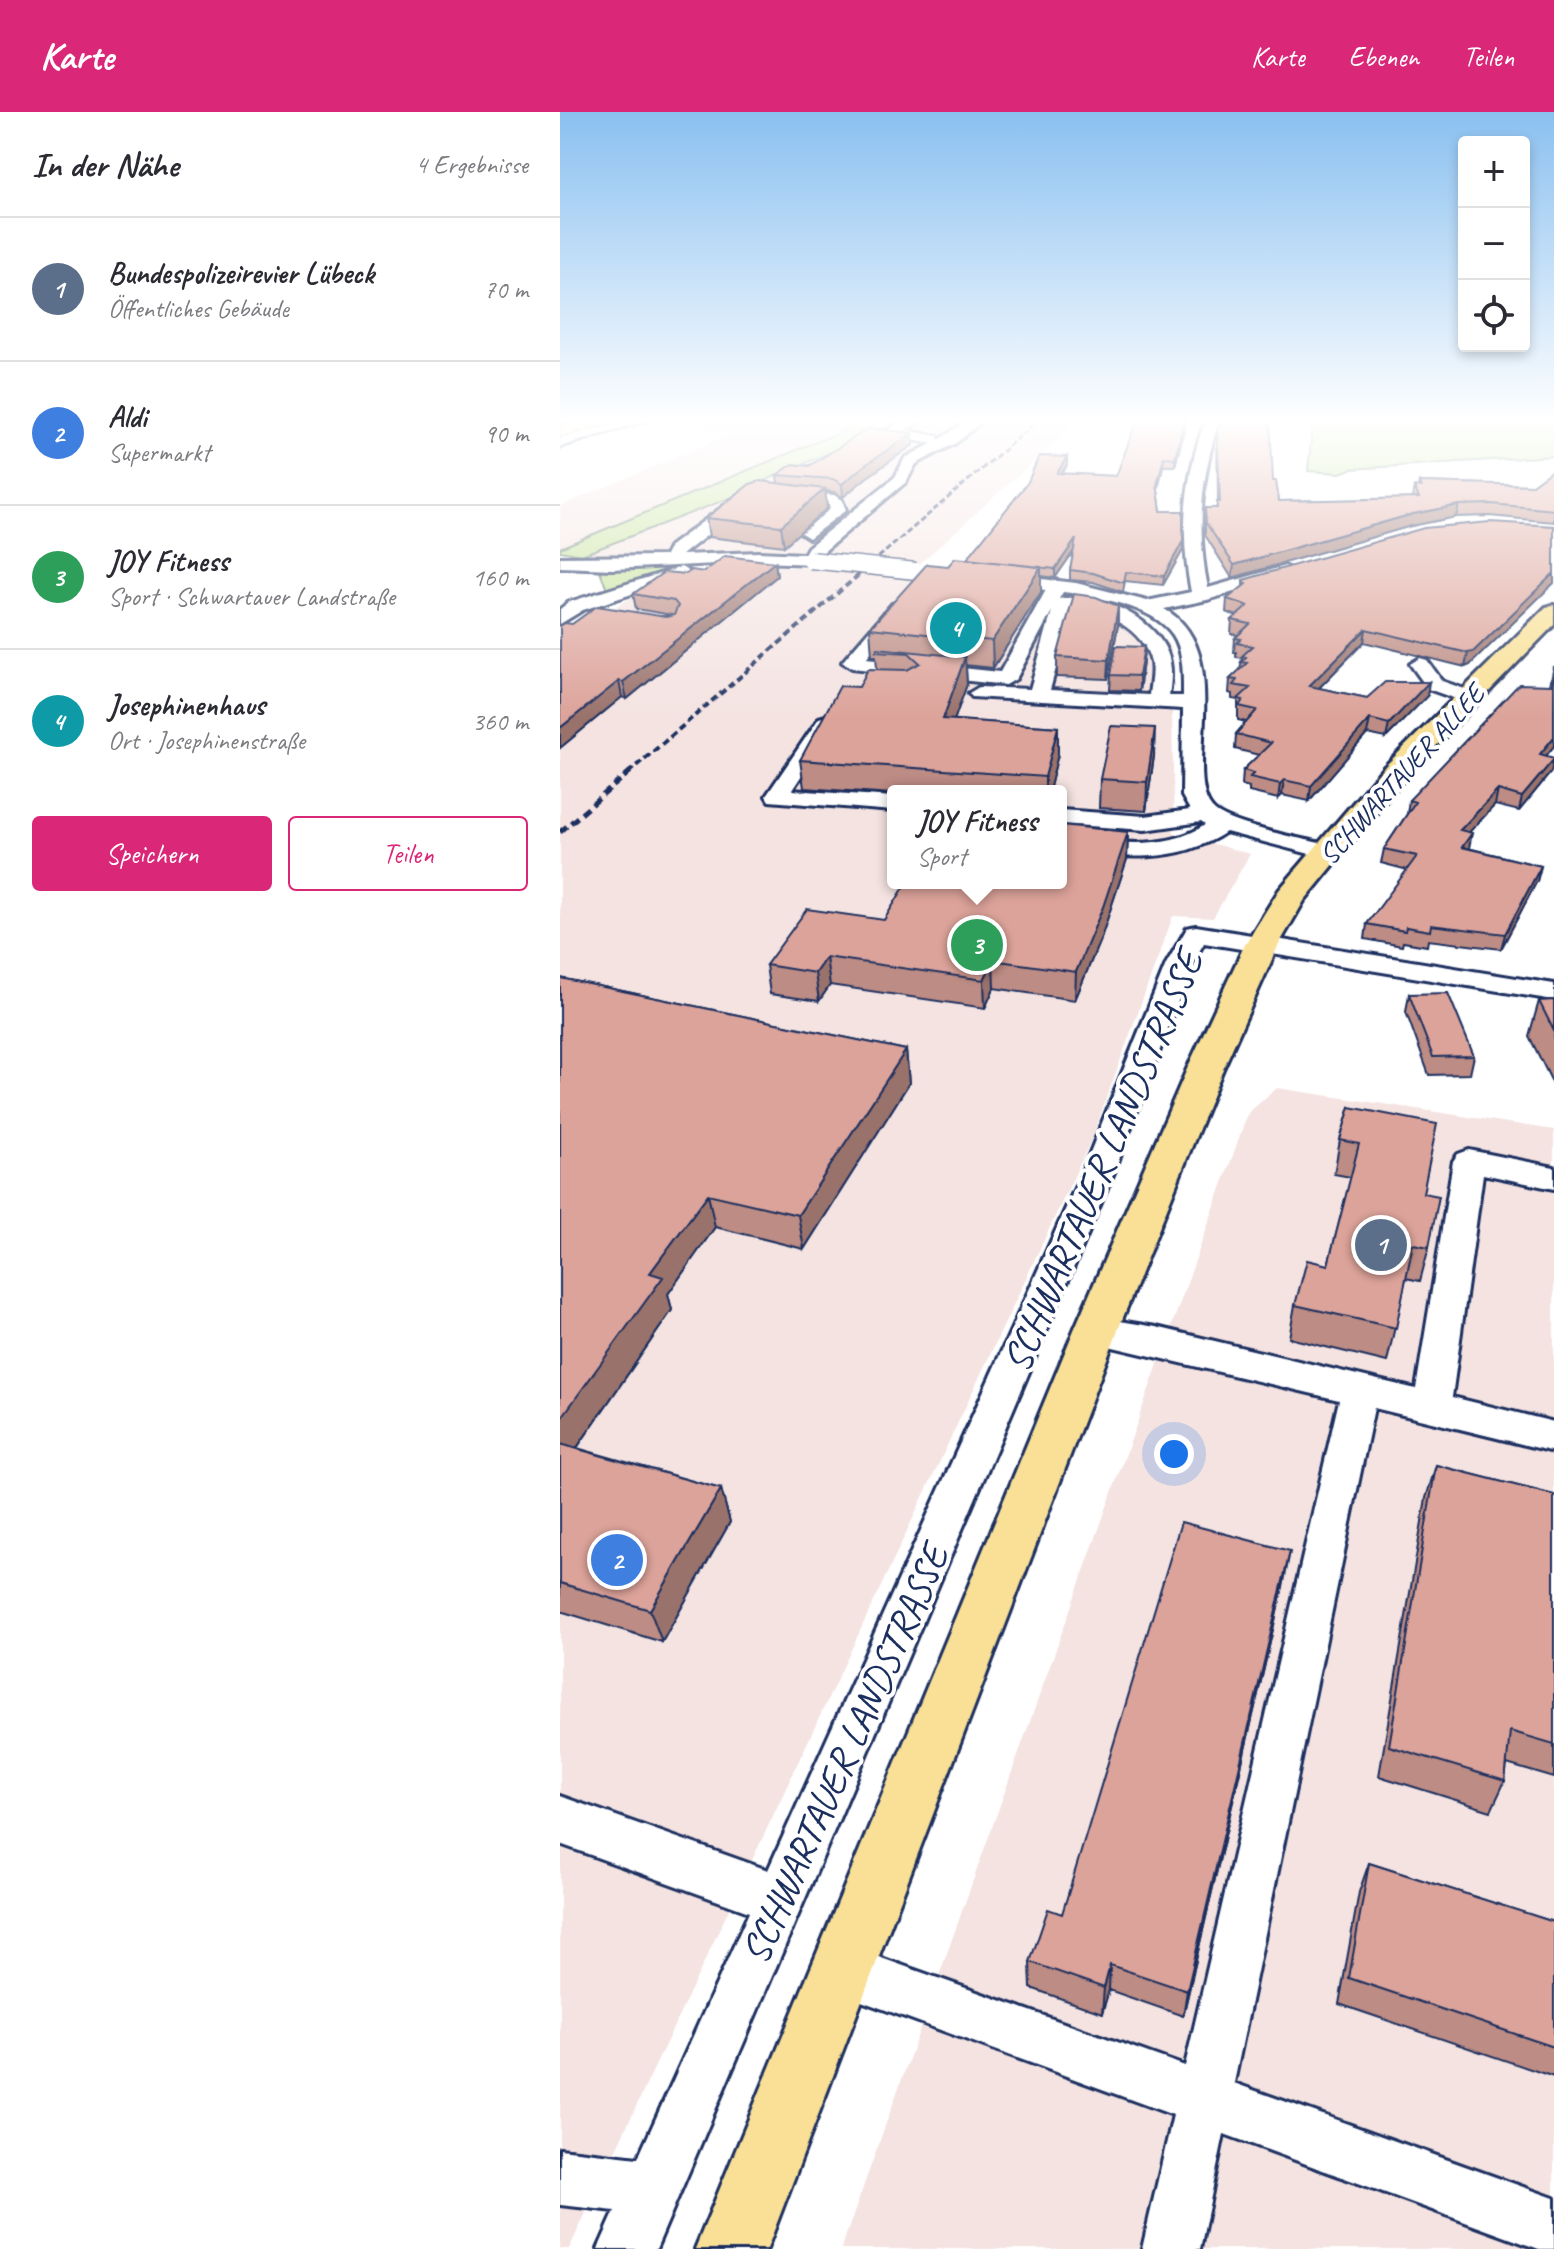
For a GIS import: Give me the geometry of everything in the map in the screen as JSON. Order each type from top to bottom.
[{"type":"main road","name":"SCHWARTAUER ALLEE","points":[[1261,946],[1290,897],[1393,774],[1554,612]]},
{"type":"main road","name":"SCHWARTAUER LANDSTRASSE","points":[[731,2249],[1096,1330],[1205,1069],[1261,946]]},
{"type":"street","points":[[672,560],[676,550],[719,518]]},
{"type":"street","points":[[778,558],[828,518]]},
{"type":"street","points":[[810,560],[814,551],[854,518]]},
{"type":"street","points":[[1193,518],[1196,573],[1201,596]]},
{"type":"street","points":[[560,563],[759,557],[923,572],[852,662],[1006,679],[1057,586]]},
{"type":"street","points":[[560,618],[576,606],[668,576],[759,557]]},
{"type":"street","points":[[560,563],[574,572],[578,583],[576,606]]},
{"type":"street","points":[[1145,607],[1201,596],[1300,567]]},
{"type":"street","points":[[973,576],[1092,590],[1145,607],[1173,620],[1189,647],[1193,796],[1214,820]]},
{"type":"street","points":[[1173,620],[1201,596]]},
{"type":"street","points":[[1038,697],[1064,603],[1078,602],[1119,616],[1138,627],[1156,647],[1161,663],[1158,702]]},
{"type":"street","points":[[576,606],[610,612]]},
{"type":"street","points":[[1420,664],[1435,685],[1469,697]]},
{"type":"street","points":[[883,687],[1192,703]]},
{"type":"street","points":[[826,722],[777,796],[887,804]]},
{"type":"street","points":[[1067,817],[1145,823],[1214,820],[1329,852]]},
{"type":"street","points":[[1067,844],[1150,852],[1207,837],[1214,820]]},
{"type":"street","points":[[839,821],[887,826]]},
{"type":"street","name":"SCHWARTAUER LANDSTRASSE","points":[[627,2249],[1099,1170],[1179,964],[1196,934],[1261,946]]},
{"type":"street","points":[[1261,946],[1554,992]]},
{"type":"street","points":[[1432,1408],[1469,1161],[1554,1178]]},
{"type":"street","points":[[1096,1330],[1156,1341],[1554,1437]]},
{"type":"street","points":[[1171,2249],[1359,1391]]},
{"type":"street","points":[[560,1820],[781,1899]]},
{"type":"street","points":[[842,1969],[1554,2226]]},
{"type":"street","points":[[560,2177],[655,2188]]},
{"type":"shaded area","points":[[560,518],[971,518],[904,578],[1083,599],[1127,613],[1149,625],[1171,647],[1174,833],[1250,854],[1213,918],[1173,916],[1092,1138],[569,2249],[560,2249],[560,635],[643,592],[772,566],[835,569],[816,555],[750,550],[619,557],[560,551]]},
{"type":"shaded area","points":[[1277,1088],[1554,1130],[1554,2249],[841,2249],[1248,1113]]},
{"type":"green space","points":[[633,518],[679,518],[582,555],[560,551],[560,548]]},
{"type":"green space","points":[[680,566],[607,590],[599,568]]},
{"type":"building","points":[[706,518],[791,518],[781,526]]},
{"type":"building","points":[[1000,518],[1183,518],[1183,541],[1164,576],[1126,572],[1124,583],[1093,573],[1070,570],[1076,539],[1055,569],[967,559]]},
{"type":"building","points":[[1206,518],[1400,518],[1234,565],[1206,523]]},
{"type":"building","points":[[1490,522],[1554,526],[1554,573],[1473,652],[1366,629],[1309,686],[1367,698],[1385,682],[1429,682],[1389,724],[1370,719],[1311,786],[1284,780],[1280,784],[1250,777],[1254,773],[1243,770],[1271,743],[1236,734],[1257,710],[1239,706],[1243,700],[1238,699],[1250,688],[1233,685],[1237,680],[1230,679],[1247,663],[1241,662],[1246,657],[1242,656],[1253,646],[1237,643],[1241,639],[1235,638],[1250,624],[1232,620],[1248,606],[1227,599],[1246,584],[1243,580],[1424,528]]},
{"type":"building","points":[[725,556],[775,562],[560,728],[560,626],[572,624],[597,606],[666,617],[674,615],[678,606],[674,601],[633,594],[664,572],[704,572]]},
{"type":"building","points":[[955,558],[1041,567],[992,641],[870,628],[927,564],[948,566]]},
{"type":"building","points":[[1074,594],[1096,597],[1118,606],[1109,660],[1057,657]]},
{"type":"building","points":[[1116,646],[1144,647],[1139,676],[1111,675]]},
{"type":"building","points":[[877,648],[965,657],[943,719],[1058,727],[1045,777],[800,760],[840,686],[859,687],[868,669],[907,670],[920,663],[909,653],[876,651]]},
{"type":"building","points":[[1554,667],[1554,737],[1540,754],[1554,759],[1522,797],[1498,790],[1460,830],[1472,833],[1462,847],[1541,866],[1505,934],[1431,925],[1430,931],[1406,927],[1405,931],[1367,924],[1417,856],[1384,849],[1415,802],[1409,800],[1519,684],[1552,685]]},
{"type":"building","points":[[1111,726],[1155,728],[1147,782],[1100,779]]},
{"type":"building","points":[[1067,826],[1128,832],[1103,907],[1076,972],[993,960],[984,980],[826,957],[815,973],[766,965],[807,909],[884,920],[903,889],[1067,889]]},
{"type":"building","points":[[560,978],[906,1050],[798,1215],[708,1194],[650,1273],[663,1277],[560,1420]]},
{"type":"building","points":[[1448,993],[1474,1056],[1433,1057],[1409,994]]},
{"type":"building","points":[[1554,1000],[1554,1031],[1539,1001]]},
{"type":"building","points":[[1350,1107],[1437,1124],[1423,1193],[1439,1196],[1429,1247],[1413,1244],[1396,1328],[1295,1305],[1307,1260],[1328,1265],[1359,1144],[1340,1140]]},
{"type":"building","points":[[560,1444],[721,1489],[650,1610],[560,1583]]},
{"type":"building","points":[[1436,1465],[1554,1495],[1554,1744],[1510,1731],[1505,1781],[1389,1746]]},
{"type":"building","points":[[1181,1522],[1290,1551],[1187,1991],[1110,1965],[1104,1988],[1030,1962],[1048,1909],[1062,1914]]},
{"type":"building","points":[[1369,1863],[1554,1922],[1554,2047],[1349,1978]]},
{"type":"railway","points":[[858,575],[925,518]]},
{"type":"railway","points":[[628,773],[861,573]]},
{"type":"railway","points":[[560,832],[631,771]]},
{"type":"place","name":"Josephinenhaus","points":[[956,628]]},
{"type":"place","name":"JOY Fitness","points":[[977,945]]},
{"type":"place","name":"Bundespolizeirevier Lübeck","points":[[1381,1245]]},
{"type":"place","name":"Aldi","points":[[617,1560]]}]
